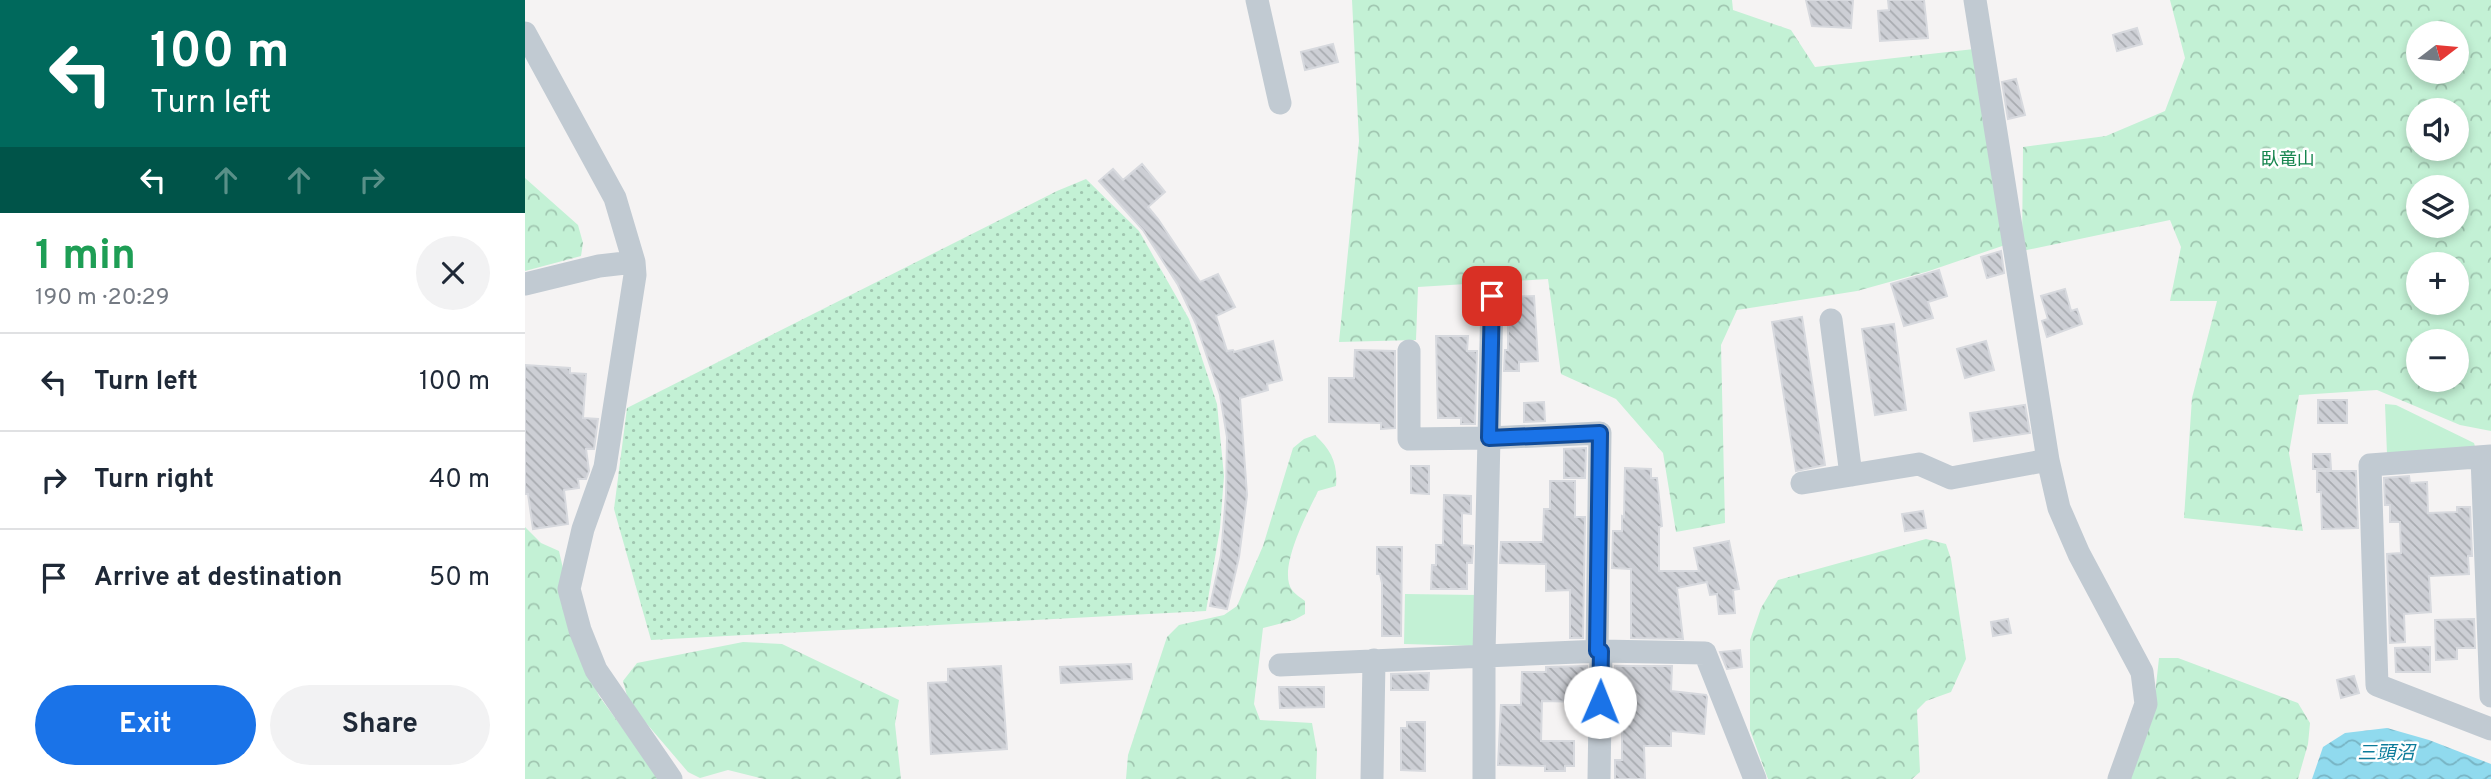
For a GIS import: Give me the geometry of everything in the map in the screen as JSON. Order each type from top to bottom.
[{"type":"street","points":[[1257,0],[1280,103]]},
{"type":"street","points":[[1975,0],[2048,460],[2059,508],[2079,554],[2142,672],[2145,704],[2119,779]]},
{"type":"street","points":[[525,33],[615,198],[634,262],[635,275],[605,467],[583,529],[569,589],[580,631],[596,670],[671,779]]},
{"type":"street","points":[[525,284],[599,266],[634,262]]},
{"type":"street","points":[[1484,779],[1492,296]]},
{"type":"street","points":[[1831,320],[1851,475]]},
{"type":"street","points":[[1409,351],[1409,439],[1600,433],[1599,779]]},
{"type":"street","points":[[2491,696],[2487,457],[2370,465],[2378,685],[2491,729]]},
{"type":"street","points":[[1802,483],[1919,464],[1951,478],[2048,460]]},
{"type":"street","points":[[1280,665],[1484,654],[1599,651],[1705,653],[1755,779]]},
{"type":"street","points":[[1372,779],[1374,660]]},
{"type":"green space","points":[[1352,0],[1732,0],[1733,10],[1791,30],[1815,67],[1983,48],[2008,244],[1929,271],[1857,291],[1737,310],[1721,345],[1725,523],[1676,532],[1663,453],[1616,399],[1561,374],[1548,279],[1418,287],[1416,340],[1339,342],[1359,141]]},
{"type":"green space","name":"臥竜山","points":[[2170,0],[2491,0],[2491,431],[2460,425],[2377,390],[2299,395],[2289,453],[2303,531],[2184,518],[2192,398],[2217,301],[2170,301],[2181,247],[2170,220],[2022,251],[2023,147],[2106,136],[2165,111],[2185,58]]},
{"type":"green space","points":[[525,178],[578,225],[583,243],[581,256],[525,271]]},
{"type":"green space","points":[[1086,179],[1139,231],[1189,319],[1217,404],[1224,476],[1220,528],[1206,611],[651,640],[614,509],[627,408],[1057,191]]},
{"type":"green space","points":[[2385,404],[2396,405],[2474,443],[2476,450],[2387,454]]},
{"type":"green space","points":[[1315,435],[1332,458],[1336,470],[1336,486],[1318,491],[1301,526],[1291,555],[1288,581],[1292,590],[1305,601],[1305,614],[1294,620],[1263,628],[1254,704],[1260,720],[1312,723],[1317,751],[1316,779],[1126,779],[1128,755],[1167,637],[1179,625],[1224,615],[1237,606],[1263,546],[1293,448],[1304,439]]},
{"type":"green space","points":[[525,527],[541,543],[559,551],[572,634],[599,696],[660,779],[525,779]]},
{"type":"green space","points":[[1926,539],[1946,544],[1951,559],[1966,659],[1951,692],[1926,701],[1917,710],[1920,772],[1912,779],[1768,779],[1750,730],[1750,640],[1761,608],[1778,580]]},
{"type":"green space","points":[[1405,594],[1477,595],[1476,646],[1404,644]]},
{"type":"green space","points":[[743,642],[782,644],[899,700],[895,724],[901,779],[764,779],[728,770],[700,778],[688,772],[629,703],[623,681],[637,663]]},
{"type":"green space","points":[[2159,658],[2178,658],[2298,703],[2310,723],[2308,744],[2298,779],[2130,779],[2154,704]]},
{"type":"water","name":"三頭沼","points":[[2387,728],[2429,740],[2491,764],[2491,779],[2312,779],[2323,747],[2345,733]]},
{"type":"building","points":[[1806,0],[1853,0],[1851,28],[1812,26]]},
{"type":"building","points":[[1888,0],[1924,0],[1928,38],[1880,41],[1878,11],[1889,10]]},
{"type":"building","points":[[2137,28],[2142,44],[2117,51],[2113,35]]},
{"type":"building","points":[[1333,44],[1338,62],[1305,70],[1301,52]]},
{"type":"building","points":[[2016,79],[2025,115],[2008,119],[2002,82]]},
{"type":"building","points":[[1142,164],[1165,192],[1148,207],[1200,282],[1218,274],[1235,307],[1216,316],[1227,351],[1234,352],[1273,341],[1282,380],[1267,384],[1268,390],[1240,398],[1247,495],[1239,557],[1227,609],[1210,606],[1221,555],[1226,495],[1227,437],[1220,395],[1196,324],[1178,285],[1143,230],[1099,181],[1113,169],[1123,180]]},
{"type":"building","points":[[2001,251],[2004,273],[1987,278],[1981,257]]},
{"type":"building","points":[[1939,270],[1947,296],[1928,302],[1933,318],[1904,326],[1891,284]]},
{"type":"building","points":[[2065,289],[2071,311],[2077,309],[2082,324],[2047,337],[2042,321],[2048,319],[2041,296]]},
{"type":"building","points":[[1534,296],[1538,361],[1519,362],[1519,371],[1504,371],[1505,350],[1508,350],[1508,297]]},
{"type":"building","points":[[1802,317],[1825,465],[1796,471],[1772,322]]},
{"type":"building","points":[[1894,324],[1906,410],[1875,415],[1862,329]]},
{"type":"building","points":[[1436,336],[1468,336],[1467,351],[1477,351],[1475,424],[1461,424],[1461,418],[1438,418]]},
{"type":"building","points":[[1986,341],[1994,370],[1965,378],[1957,349]]},
{"type":"building","points":[[1355,350],[1395,351],[1395,428],[1381,429],[1381,423],[1329,422],[1329,378],[1354,378]]},
{"type":"building","points":[[525,365],[570,368],[570,373],[586,374],[583,418],[598,419],[594,449],[586,449],[589,471],[586,479],[578,479],[579,488],[564,490],[568,524],[533,529],[528,494],[525,494]]},
{"type":"building","points":[[2318,400],[2347,400],[2347,423],[2318,423]]},
{"type":"building","points":[[1544,402],[1545,421],[1524,422],[1524,403]]},
{"type":"building","points":[[2025,405],[2030,433],[1974,441],[1970,413]]},
{"type":"building","points":[[1586,448],[1585,478],[1564,478],[1564,449]]},
{"type":"building","points":[[2313,454],[2330,454],[2331,469],[2313,469]]},
{"type":"building","points":[[1411,466],[1429,466],[1429,494],[1411,493]]},
{"type":"building","points":[[1625,468],[1651,469],[1651,478],[1657,478],[1662,526],[1659,527],[1659,571],[1699,571],[1694,548],[1729,541],[1739,589],[1733,590],[1735,613],[1719,614],[1717,594],[1710,595],[1707,582],[1677,588],[1683,639],[1631,638],[1631,569],[1612,568],[1613,531],[1622,531],[1622,516],[1624,517]]},
{"type":"building","points":[[2317,471],[2356,471],[2358,528],[2322,529],[2321,492],[2317,492]]},
{"type":"building","points":[[2409,476],[2410,483],[2427,482],[2428,513],[2457,512],[2457,507],[2470,507],[2472,556],[2468,556],[2469,574],[2429,576],[2431,612],[2404,614],[2405,642],[2390,643],[2387,554],[2401,553],[2400,522],[2390,522],[2390,505],[2385,505],[2384,478]]},
{"type":"building","points":[[1550,481],[1575,481],[1575,517],[1585,517],[1583,638],[1570,638],[1570,590],[1546,591],[1546,564],[1500,563],[1501,542],[1543,542],[1544,509],[1550,509]]},
{"type":"building","points":[[1444,495],[1471,496],[1471,514],[1462,513],[1462,545],[1473,546],[1472,563],[1467,563],[1467,589],[1431,589],[1432,565],[1436,565],[1436,545],[1443,545]]},
{"type":"building","points":[[1923,511],[1926,528],[1905,531],[1902,514]]},
{"type":"building","points":[[1377,547],[1402,547],[1401,636],[1382,636],[1382,583],[1380,574],[1377,574]]},
{"type":"building","points":[[2008,619],[2011,633],[1993,636],[1991,622]]},
{"type":"building","points":[[2474,619],[2475,648],[2457,648],[2457,659],[2436,660],[2435,620]]},
{"type":"building","points":[[2430,647],[2430,672],[2396,672],[2395,648]]},
{"type":"building","points":[[1740,650],[1742,667],[1727,669],[1720,652]]},
{"type":"building","points":[[1131,664],[1132,679],[1061,683],[1060,667]]},
{"type":"building","points":[[1001,666],[1007,749],[931,754],[928,683],[948,682],[948,669]]},
{"type":"building","points":[[1587,666],[1586,702],[1542,701],[1541,741],[1574,741],[1574,766],[1565,766],[1565,771],[1545,771],[1545,766],[1498,765],[1501,705],[1521,705],[1522,672],[1546,672],[1546,667]]},
{"type":"building","points":[[1615,666],[1672,666],[1671,691],[1707,697],[1704,734],[1671,731],[1671,746],[1644,746],[1645,779],[1615,779],[1615,760],[1622,760],[1622,702],[1614,702]]},
{"type":"building","points":[[1429,673],[1428,690],[1391,690],[1391,674]]},
{"type":"building","points":[[2354,676],[2359,693],[2341,698],[2337,680]]},
{"type":"building","points":[[1279,687],[1324,687],[1324,707],[1280,708]]},
{"type":"building","points":[[1407,722],[1425,722],[1425,771],[1401,770],[1401,728],[1407,728]]},
{"type":"route","points":[[1492,296],[1489,438],[1600,433],[1597,651],[1601,651],[1600,702]]}]
